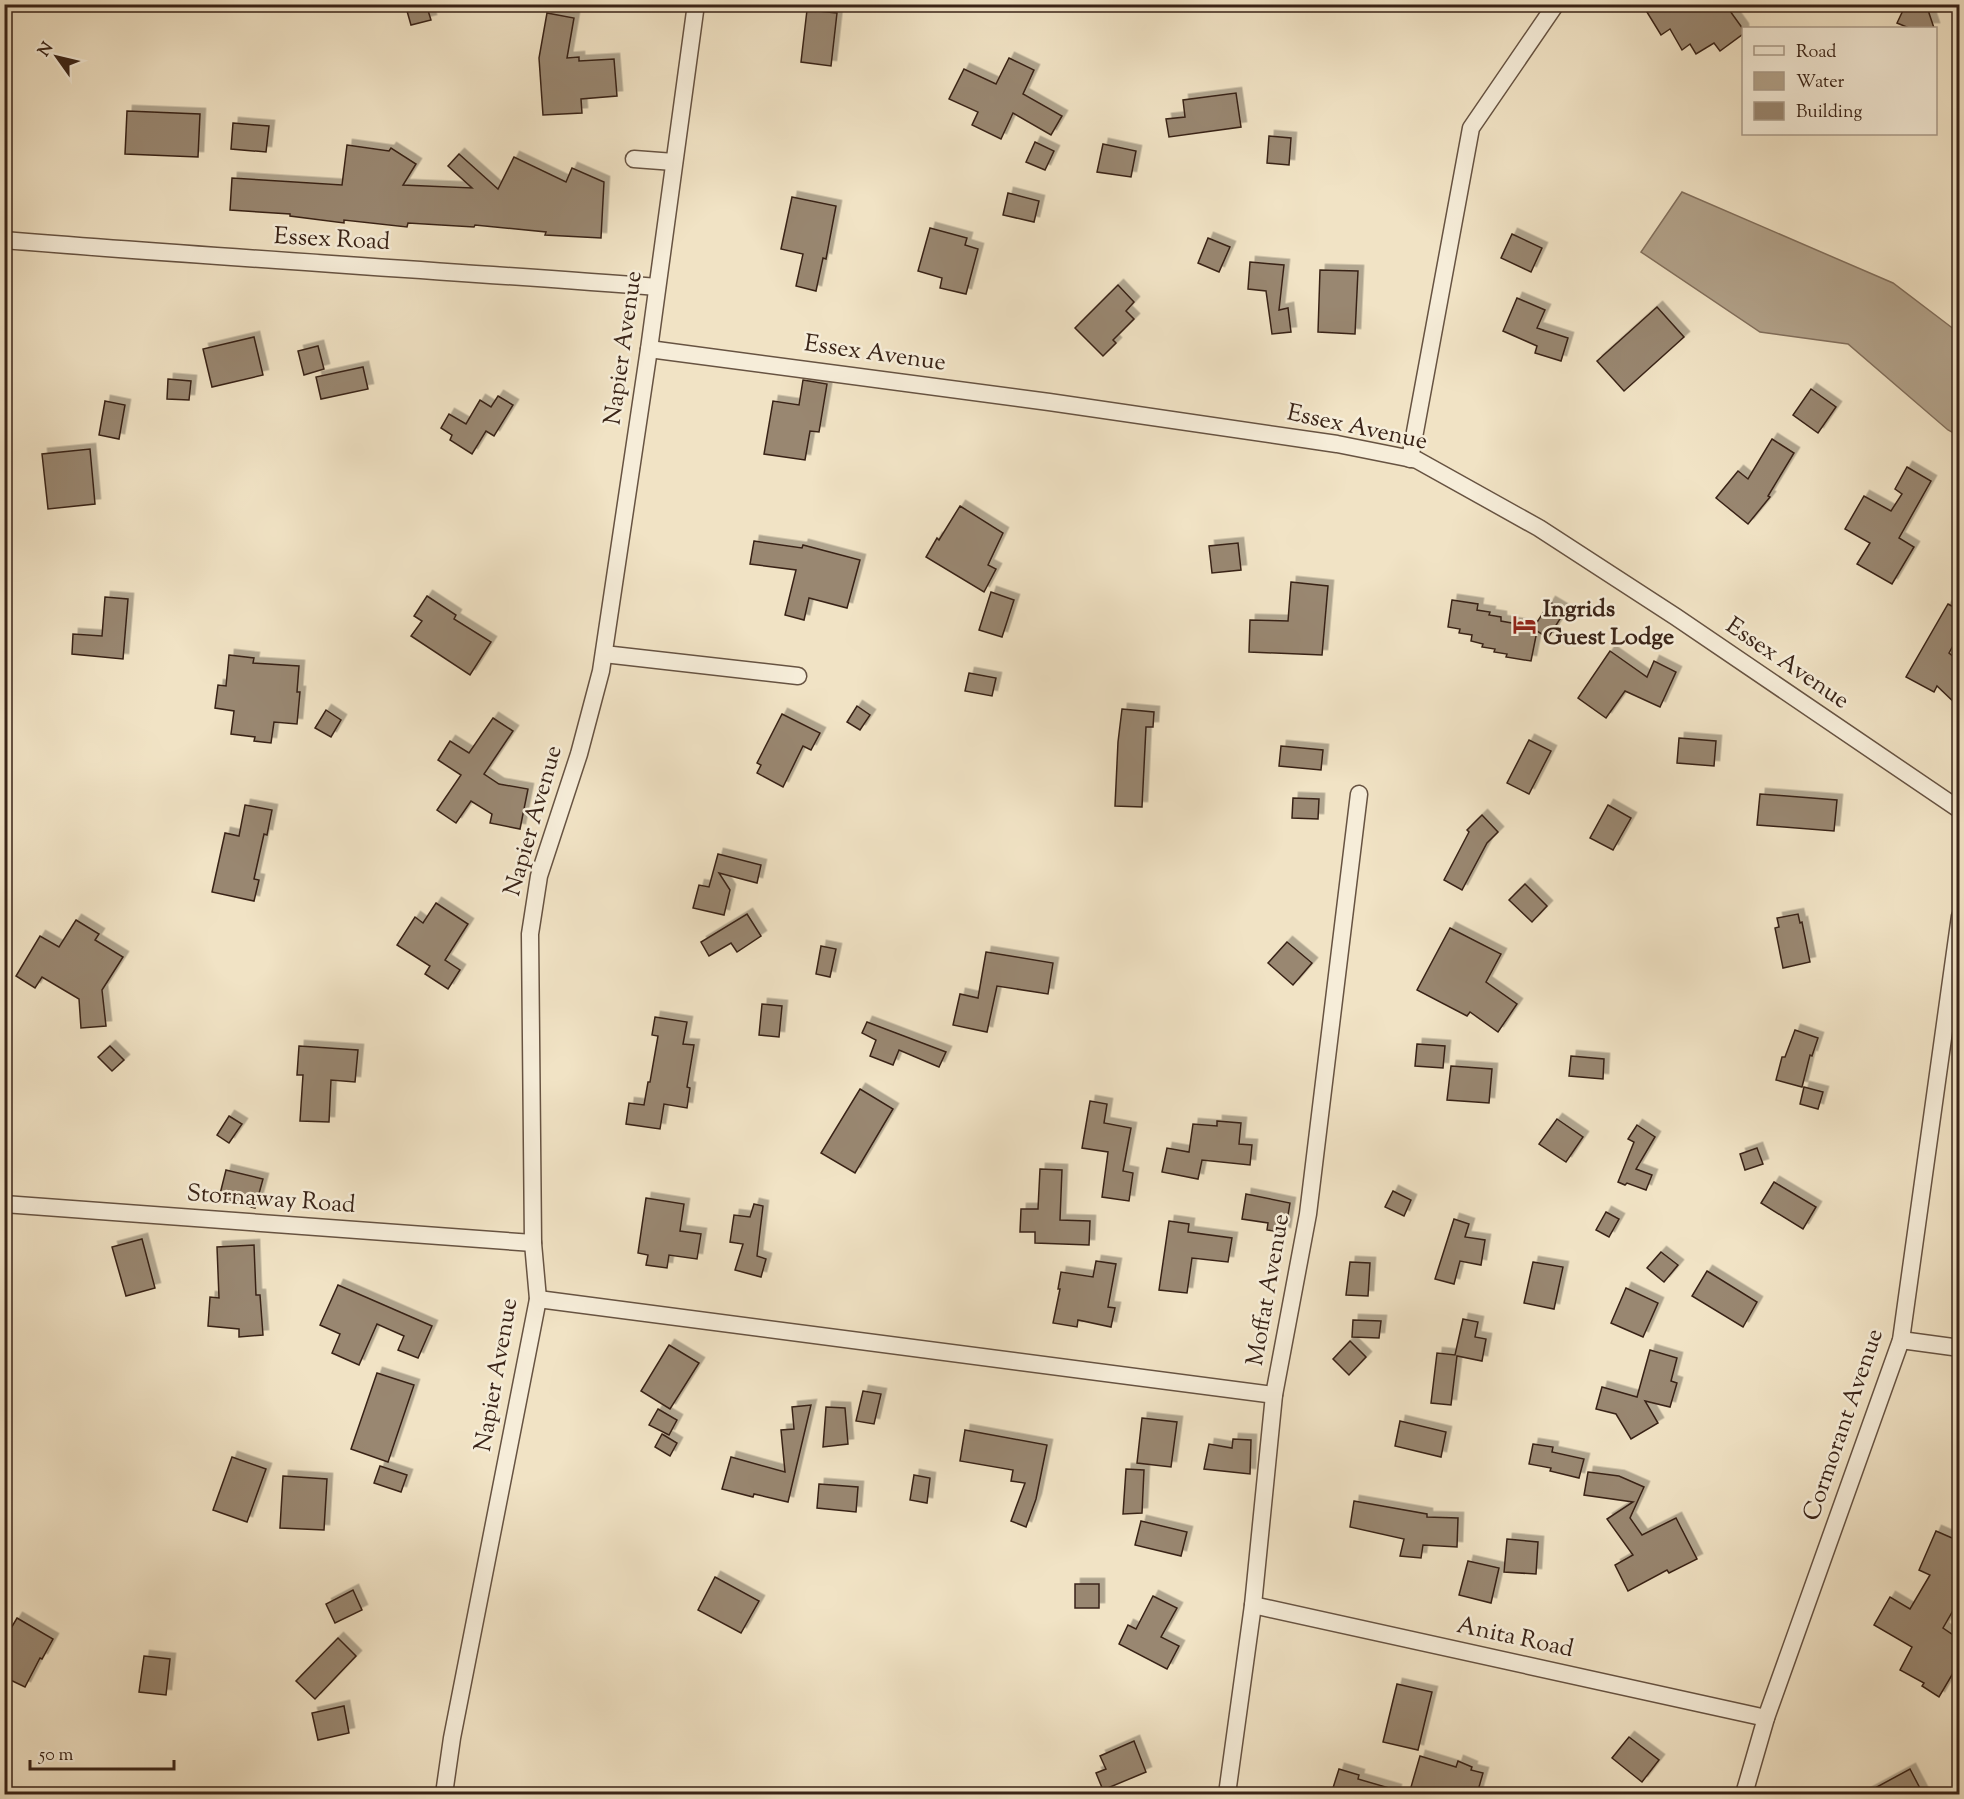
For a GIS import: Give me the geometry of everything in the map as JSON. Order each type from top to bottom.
[{"type":"street","name":"Napier Avenue","points":[[444,1794],[452,1738],[538,1299],[533,1244],[529,965],[532,918],[539,876],[579,754],[604,654],[649,349],[696,4]]},
{"type":"street","points":[[1410,459],[1471,128],[1556,4]]},
{"type":"street","points":[[634,159],[674,162]]},
{"type":"street","name":"Essex Road","points":[[4,240],[200,256],[450,271],[657,287]]},
{"type":"street","name":"Essex Avenue","points":[[649,349],[1061,403],[1337,444],[1417,460],[1548,534],[1676,617],[1959,810]]},
{"type":"street","points":[[604,654],[798,676]]},
{"type":"street","name":"Moffat Avenue","points":[[1227,1794],[1253,1605],[1274,1395],[1308,1214],[1359,794]]},
{"type":"street","name":"Cormorant Avenue","points":[[1744,1794],[1766,1718],[1901,1340],[1959,916]]},
{"type":"street","name":"Stornaway Road","points":[[4,1204],[533,1244]]},
{"type":"street","points":[[538,1299],[1274,1395]]},
{"type":"street","points":[[1901,1340],[1959,1348]]},
{"type":"street","name":"Anita Road","points":[[1253,1605],[1766,1718]]},
{"type":"water","points":[[1682,192],[1893,283],[1959,333],[1959,436],[1948,430],[1848,344],[1760,332],[1641,252]]},
{"type":"building","points":[[405,4],[426,4],[431,20],[411,25]]},
{"type":"building","points":[[1642,4],[1725,4],[1742,28],[1742,35],[1720,51],[1714,43],[1696,54],[1690,44],[1682,50],[1670,29],[1661,35]]},
{"type":"building","points":[[1906,4],[1926,4],[1934,27],[1907,27],[1897,23]]},
{"type":"building","points":[[807,10],[837,13],[831,66],[801,62]]},
{"type":"building","points":[[547,13],[574,18],[567,58],[579,57],[579,61],[614,59],[617,96],[581,99],[582,113],[543,115],[539,58]]},
{"type":"building","points":[[1009,58],[1034,70],[1023,94],[1062,116],[1051,135],[1013,113],[1001,139],[972,125],[978,112],[949,99],[964,69],[996,84]]},
{"type":"building","points":[[1236,93],[1241,127],[1169,137],[1166,119],[1185,117],[1183,100]]},
{"type":"building","points":[[127,111],[200,114],[198,157],[125,154]]},
{"type":"building","points":[[233,123],[269,126],[266,152],[231,149]]},
{"type":"building","points":[[1269,136],[1291,138],[1289,165],[1267,163]]},
{"type":"building","points":[[1035,142],[1054,151],[1045,170],[1026,162]]},
{"type":"building","points":[[1103,144],[1136,151],[1131,177],[1097,172]]},
{"type":"building","points":[[347,145],[389,151],[391,148],[416,164],[403,185],[472,188],[448,166],[459,154],[498,189],[514,157],[566,182],[572,168],[604,182],[601,238],[545,235],[546,232],[475,225],[474,227],[408,223],[407,227],[344,220],[344,223],[290,216],[290,214],[230,210],[232,178],[342,185]]},
{"type":"building","points":[[1008,193],[1039,201],[1034,222],[1003,215]]},
{"type":"building","points":[[792,197],[836,206],[826,259],[823,258],[816,291],[796,286],[803,254],[781,249]]},
{"type":"building","points":[[930,228],[967,238],[965,245],[978,249],[966,294],[940,288],[942,278],[918,271]]},
{"type":"building","points":[[1512,234],[1542,248],[1531,272],[1501,258]]},
{"type":"building","points":[[1208,238],[1230,247],[1219,272],[1198,263]]},
{"type":"building","points":[[1250,262],[1284,265],[1279,310],[1288,308],[1291,332],[1272,334],[1266,291],[1248,289]]},
{"type":"building","points":[[1320,270],[1358,271],[1355,334],[1318,332]]},
{"type":"building","points":[[1118,285],[1134,302],[1126,311],[1134,319],[1113,340],[1116,343],[1103,356],[1075,328]]},
{"type":"building","points":[[1517,298],[1545,310],[1537,328],[1568,338],[1561,361],[1535,353],[1537,346],[1503,331]]},
{"type":"building","points":[[1657,307],[1684,337],[1624,391],[1597,361]]},
{"type":"building","points":[[254,337],[263,375],[212,387],[203,349]]},
{"type":"building","points":[[318,346],[324,369],[304,375],[298,351]]},
{"type":"building","points":[[363,367],[368,389],[321,399],[316,377]]},
{"type":"building","points":[[168,379],[191,381],[189,400],[167,399]]},
{"type":"building","points":[[803,380],[827,384],[819,432],[810,431],[805,460],[764,454],[773,401],[799,405]]},
{"type":"building","points":[[1811,389],[1836,407],[1818,433],[1793,415]]},
{"type":"building","points":[[498,396],[513,405],[494,436],[486,431],[472,454],[450,440],[452,435],[441,428],[449,414],[466,424],[480,400],[491,407]]},
{"type":"building","points":[[105,401],[125,405],[119,439],[99,435]]},
{"type":"building","points":[[1772,439],[1794,453],[1768,496],[1770,497],[1748,524],[1716,498],[1738,471],[1748,479]]},
{"type":"building","points":[[90,449],[95,504],[48,509],[42,454]]},
{"type":"building","points":[[1907,467],[1931,481],[1899,538],[1914,547],[1892,584],[1857,564],[1870,543],[1845,529],[1864,496],[1891,511],[1902,494],[1895,489]]},
{"type":"building","points":[[960,506],[1003,533],[988,565],[996,569],[984,592],[926,557]]},
{"type":"building","points":[[754,541],[802,548],[803,545],[860,560],[847,608],[809,598],[804,620],[785,615],[796,570],[750,564]]},
{"type":"building","points":[[1238,543],[1241,570],[1212,573],[1209,546]]},
{"type":"building","points":[[1291,582],[1328,586],[1322,655],[1249,652],[1250,620],[1288,621]]},
{"type":"building","points":[[991,592],[1014,600],[1002,637],[979,630]]},
{"type":"building","points":[[427,596],[456,615],[454,619],[491,642],[470,675],[411,636],[422,621],[414,616]]},
{"type":"building","points":[[105,597],[128,599],[123,659],[72,654],[73,634],[102,636]]},
{"type":"building","points":[[1452,600],[1478,604],[1477,610],[1501,617],[1501,621],[1534,627],[1550,602],[1565,611],[1548,638],[1537,631],[1531,661],[1506,657],[1507,654],[1494,652],[1495,649],[1482,647],[1483,644],[1471,641],[1472,635],[1459,633],[1460,629],[1448,627]]},
{"type":"building","points":[[1948,604],[1959,610],[1959,635],[1949,653],[1959,661],[1959,707],[1937,686],[1934,692],[1906,677]]},
{"type":"building","points":[[1610,651],[1647,677],[1654,661],[1676,672],[1660,707],[1625,691],[1606,718],[1578,698]]},
{"type":"building","points":[[229,655],[254,658],[253,663],[299,666],[297,692],[300,692],[297,724],[274,722],[271,743],[254,741],[255,737],[231,734],[234,711],[215,708],[218,685],[226,686]]},
{"type":"building","points":[[969,673],[996,678],[992,696],[965,691]]},
{"type":"building","points":[[857,706],[870,715],[860,730],[847,722]]},
{"type":"building","points":[[1122,709],[1154,712],[1153,727],[1146,727],[1142,807],[1115,806]]},
{"type":"building","points":[[326,710],[341,720],[331,737],[315,728]]},
{"type":"building","points":[[782,714],[820,733],[811,750],[803,746],[783,787],[757,773],[761,765],[757,763]]},
{"type":"building","points":[[493,718],[513,731],[484,774],[499,784],[528,789],[520,829],[490,823],[492,814],[471,801],[456,823],[437,810],[461,775],[438,760],[450,741],[469,753]]},
{"type":"building","points":[[1679,738],[1716,741],[1714,766],[1677,763]]},
{"type":"building","points":[[1529,740],[1551,751],[1529,794],[1507,783]]},
{"type":"building","points":[[1281,746],[1323,750],[1321,770],[1279,766]]},
{"type":"building","points":[[1760,794],[1837,800],[1834,831],[1757,825]]},
{"type":"building","points":[[1293,798],[1319,799],[1318,819],[1292,818]]},
{"type":"building","points":[[245,805],[272,810],[254,879],[259,880],[254,901],[212,892],[225,833],[239,836]]},
{"type":"building","points":[[1608,805],[1631,818],[1613,850],[1590,838]]},
{"type":"building","points":[[1482,815],[1498,832],[1487,843],[1462,890],[1444,880],[1469,832],[1467,830]]},
{"type":"building","points":[[718,854],[761,865],[757,883],[719,873],[730,890],[724,915],[693,908],[699,885],[709,887]]},
{"type":"building","points":[[1525,884],[1547,906],[1532,922],[1509,900]]},
{"type":"building","points":[[436,903],[468,924],[445,960],[460,970],[448,989],[425,974],[430,966],[397,945],[415,917],[423,923]]},
{"type":"building","points":[[747,914],[761,936],[737,952],[731,943],[709,956],[701,942]]},
{"type":"building","points":[[1798,914],[1800,923],[1802,922],[1810,962],[1783,968],[1775,928],[1779,927],[1777,918]]},
{"type":"building","points":[[76,920],[99,934],[95,940],[123,957],[102,990],[106,1026],[81,1028],[79,999],[42,977],[35,988],[16,976],[40,936],[59,947]]},
{"type":"building","points":[[1450,928],[1501,954],[1486,982],[1517,1004],[1498,1032],[1470,1012],[1467,1016],[1417,990]]},
{"type":"building","points":[[1287,942],[1312,963],[1293,985],[1268,963]]},
{"type":"building","points":[[821,946],[836,949],[830,977],[816,974]]},
{"type":"building","points":[[986,952],[1053,963],[1048,994],[997,986],[987,1032],[953,1025],[960,994],[978,998]]},
{"type":"building","points":[[762,1004],[782,1006],[779,1037],[759,1035]]},
{"type":"building","points":[[655,1017],[687,1022],[683,1044],[694,1045],[687,1087],[690,1088],[687,1108],[664,1104],[660,1129],[626,1124],[629,1103],[644,1105],[658,1036],[652,1035]]},
{"type":"building","points":[[867,1022],[946,1052],[939,1067],[899,1050],[893,1065],[870,1056],[876,1040],[862,1033]]},
{"type":"building","points":[[1795,1030],[1818,1038],[1812,1056],[1810,1055],[1802,1087],[1776,1080],[1782,1057],[1785,1057]]},
{"type":"building","points":[[1417,1044],[1445,1046],[1443,1068],[1415,1066]]},
{"type":"building","points":[[110,1046],[124,1060],[112,1071],[98,1057]]},
{"type":"building","points":[[299,1046],[358,1050],[355,1082],[331,1080],[329,1122],[300,1121],[303,1075],[297,1075]]},
{"type":"building","points":[[1571,1056],[1604,1059],[1603,1079],[1569,1076]]},
{"type":"building","points":[[1451,1066],[1492,1069],[1489,1103],[1447,1100]]},
{"type":"building","points":[[1804,1087],[1823,1092],[1818,1109],[1800,1104]]},
{"type":"building","points":[[860,1089],[893,1109],[855,1173],[821,1153]]},
{"type":"building","points":[[1090,1101],[1107,1104],[1104,1123],[1131,1128],[1123,1171],[1133,1173],[1129,1201],[1102,1197],[1108,1152],[1082,1148]]},
{"type":"building","points":[[229,1116],[242,1124],[229,1143],[217,1135]]},
{"type":"building","points":[[1557,1119],[1583,1137],[1566,1162],[1539,1144]]},
{"type":"building","points":[[1217,1121],[1241,1123],[1239,1144],[1252,1145],[1250,1165],[1202,1160],[1198,1179],[1162,1172],[1167,1148],[1189,1152],[1193,1124],[1217,1126]]},
{"type":"building","points":[[1637,1125],[1655,1137],[1636,1169],[1652,1175],[1646,1190],[1618,1182],[1634,1142],[1628,1139]]},
{"type":"building","points":[[1757,1148],[1763,1164],[1745,1170],[1740,1154]]},
{"type":"building","points":[[1040,1169],[1062,1170],[1060,1220],[1090,1221],[1089,1245],[1035,1243],[1035,1232],[1020,1232],[1021,1209],[1038,1209]]},
{"type":"building","points":[[226,1170],[263,1179],[255,1208],[219,1198]]},
{"type":"building","points":[[1774,1182],[1816,1207],[1803,1229],[1761,1203]]},
{"type":"building","points":[[1393,1191],[1411,1200],[1404,1216],[1385,1207]]},
{"type":"building","points":[[1246,1194],[1290,1203],[1285,1233],[1267,1230],[1268,1223],[1242,1219]]},
{"type":"building","points":[[646,1198],[684,1204],[680,1231],[701,1234],[697,1259],[669,1255],[667,1268],[646,1265],[648,1255],[638,1253]]},
{"type":"building","points":[[754,1204],[763,1206],[757,1256],[766,1259],[761,1277],[735,1270],[743,1244],[730,1242],[734,1215],[750,1217]]},
{"type":"building","points":[[1606,1212],[1619,1219],[1609,1237],[1596,1230]]},
{"type":"building","points":[[1454,1219],[1469,1224],[1465,1237],[1485,1240],[1481,1265],[1460,1261],[1454,1284],[1435,1279]]},
{"type":"building","points":[[1169,1221],[1189,1224],[1188,1232],[1232,1238],[1228,1262],[1192,1258],[1187,1293],[1159,1290]]},
{"type":"building","points":[[142,1239],[155,1288],[126,1296],[112,1247]]},
{"type":"building","points":[[254,1245],[256,1295],[260,1295],[263,1335],[239,1337],[239,1329],[208,1326],[210,1297],[219,1298],[217,1247]]},
{"type":"building","points":[[1661,1252],[1678,1265],[1664,1282],[1647,1268]]},
{"type":"building","points":[[1096,1261],[1116,1264],[1108,1307],[1115,1308],[1111,1327],[1078,1320],[1077,1327],[1053,1323],[1061,1272],[1093,1277]]},
{"type":"building","points":[[1350,1262],[1370,1263],[1368,1296],[1346,1295]]},
{"type":"building","points":[[1533,1262],[1563,1267],[1554,1309],[1524,1303]]},
{"type":"building","points":[[1707,1271],[1757,1302],[1743,1327],[1692,1296]]},
{"type":"building","points":[[338,1285],[432,1326],[418,1358],[398,1350],[404,1336],[377,1324],[359,1365],[332,1353],[340,1334],[320,1325]]},
{"type":"building","points":[[1626,1288],[1658,1303],[1643,1337],[1611,1323]]},
{"type":"building","points":[[1463,1319],[1478,1322],[1475,1337],[1486,1339],[1482,1361],[1457,1356],[1451,1405],[1431,1403],[1437,1353],[1455,1355]]},
{"type":"building","points":[[1353,1320],[1381,1321],[1379,1338],[1352,1337]]},
{"type":"building","points":[[1350,1341],[1366,1357],[1349,1375],[1333,1359]]},
{"type":"building","points":[[669,1345],[699,1363],[670,1409],[641,1391]]},
{"type":"building","points":[[1650,1350],[1677,1358],[1671,1381],[1677,1383],[1670,1407],[1645,1401],[1658,1423],[1631,1439],[1616,1414],[1596,1409],[1602,1387],[1637,1397]]},
{"type":"building","points":[[377,1373],[414,1385],[388,1462],[351,1449]]},
{"type":"building","points":[[863,1391],[881,1394],[874,1424],[856,1421]]},
{"type":"building","points":[[811,1405],[788,1502],[754,1494],[753,1497],[722,1489],[731,1457],[785,1472],[781,1430],[794,1429],[792,1407]]},
{"type":"building","points":[[826,1407],[845,1408],[848,1444],[823,1447]]},
{"type":"building","points":[[658,1409],[677,1420],[669,1435],[649,1425]]},
{"type":"building","points":[[1142,1418],[1177,1422],[1171,1467],[1137,1463]]},
{"type":"building","points":[[1400,1421],[1446,1432],[1441,1457],[1395,1446]]},
{"type":"building","points":[[965,1430],[1047,1445],[1036,1499],[1026,1527],[1011,1521],[1025,1483],[1011,1481],[1013,1470],[960,1461]]},
{"type":"building","points":[[662,1434],[677,1443],[670,1456],[655,1447]]},
{"type":"building","points":[[1233,1439],[1251,1440],[1250,1474],[1204,1469],[1209,1444],[1232,1448]]},
{"type":"building","points":[[1533,1444],[1553,1447],[1552,1452],[1584,1459],[1579,1478],[1550,1471],[1551,1468],[1529,1464]]},
{"type":"building","points":[[232,1457],[266,1469],[247,1522],[213,1510]]},
{"type":"building","points":[[380,1466],[407,1475],[401,1492],[374,1483]]},
{"type":"building","points":[[1126,1469],[1144,1470],[1142,1513],[1123,1514]]},
{"type":"building","points":[[1588,1472],[1619,1476],[1644,1487],[1630,1518],[1642,1535],[1676,1518],[1697,1559],[1669,1573],[1667,1570],[1628,1591],[1615,1565],[1633,1555],[1607,1519],[1633,1502],[1584,1495]]},
{"type":"building","points":[[914,1475],[930,1478],[927,1503],[910,1500]]},
{"type":"building","points":[[283,1476],[327,1479],[324,1530],[280,1528]]},
{"type":"building","points":[[819,1484],[858,1487],[856,1512],[817,1508]]},
{"type":"building","points":[[1354,1501],[1427,1514],[1427,1517],[1458,1518],[1457,1547],[1423,1545],[1421,1558],[1400,1556],[1404,1539],[1350,1527]]},
{"type":"building","points":[[1141,1521],[1187,1532],[1181,1556],[1135,1545]]},
{"type":"building","points":[[1936,1531],[1959,1541],[1959,1600],[1943,1628],[1959,1639],[1959,1663],[1939,1697],[1922,1686],[1924,1683],[1900,1670],[1912,1647],[1874,1625],[1890,1597],[1910,1609],[1930,1575],[1919,1570]]},
{"type":"building","points":[[1507,1539],[1538,1542],[1536,1574],[1504,1572]]},
{"type":"building","points":[[1468,1561],[1499,1568],[1491,1603],[1459,1595]]},
{"type":"building","points":[[715,1577],[759,1601],[741,1633],[698,1610]]},
{"type":"building","points":[[1075,1584],[1099,1584],[1099,1608],[1075,1608]]},
{"type":"building","points":[[353,1590],[362,1610],[335,1623],[326,1604]]},
{"type":"building","points":[[1153,1596],[1177,1608],[1161,1637],[1179,1646],[1167,1669],[1119,1644],[1128,1625],[1136,1629]]},
{"type":"building","points":[[17,1618],[53,1639],[25,1687],[4,1677],[4,1640]]},
{"type":"building","points":[[338,1638],[356,1656],[315,1699],[296,1681]]},
{"type":"building","points":[[144,1656],[170,1659],[166,1695],[139,1692]]},
{"type":"building","points":[[1397,1684],[1432,1692],[1418,1750],[1383,1742]]},
{"type":"building","points":[[344,1706],[349,1733],[318,1740],[312,1713]]},
{"type":"building","points":[[1629,1737],[1659,1760],[1642,1782],[1612,1758]]},
{"type":"building","points":[[1134,1741],[1146,1772],[1103,1790],[1096,1773],[1106,1769],[1100,1756]]},
{"type":"building","points":[[1420,1756],[1456,1767],[1458,1761],[1472,1767],[1471,1770],[1483,1773],[1477,1794],[1409,1794]]},
{"type":"building","points":[[1339,1769],[1359,1775],[1358,1779],[1396,1790],[1395,1794],[1345,1794],[1332,1791]]},
{"type":"building","points":[[1910,1769],[1923,1794],[1864,1794]]},
{"type":"place","name":"Ingrids Guest Lodge","points":[[1525,624]]}]
